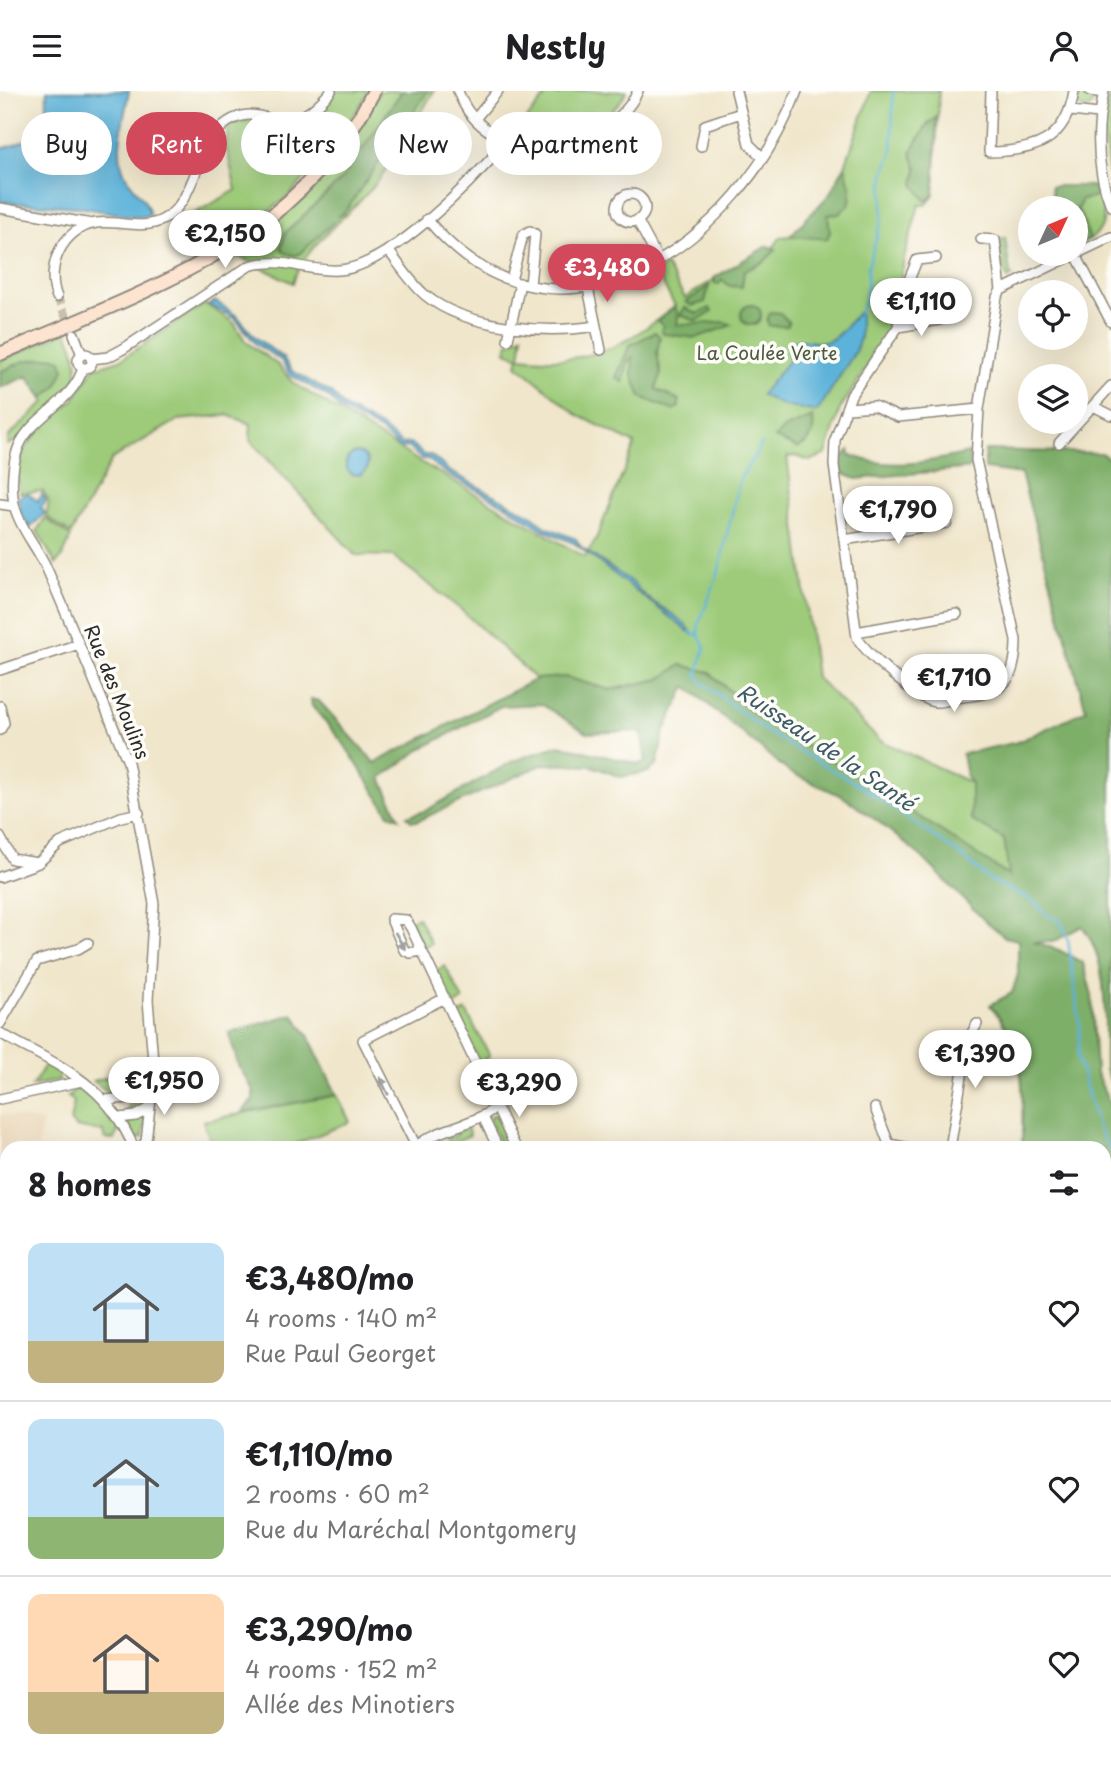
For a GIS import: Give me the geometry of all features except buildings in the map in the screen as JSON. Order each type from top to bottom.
[{"type":"main road","points":[[0,354],[160,284],[232,247],[298,195],[327,163],[374,91]]},
{"type":"street","points":[[0,208],[92,224],[141,225],[161,221],[181,202],[223,125],[247,116],[283,122],[299,120],[312,113],[331,91]]},
{"type":"street","points":[[458,91],[475,119],[486,127]]},
{"type":"street","points":[[475,119],[498,91]]},
{"type":"street","points":[[622,112],[638,91]]},
{"type":"street","points":[[736,91],[749,144],[763,158]]},
{"type":"street","points":[[427,219],[463,254],[515,281],[561,290],[588,288],[627,278],[659,261],[716,216],[755,172],[797,91]]},
{"type":"street","points":[[991,91],[989,152],[1037,146],[1062,125],[1071,111],[1074,91]]},
{"type":"street","points":[[1090,91],[1103,92],[1099,114],[1100,166],[1111,206]]},
{"type":"street","points":[[1071,111],[1099,114]]},
{"type":"street","points":[[701,146],[705,125],[741,113]]},
{"type":"street","points":[[74,334],[86,357],[108,357],[248,267],[267,261],[340,270],[354,267],[387,250],[427,219],[486,161]]},
{"type":"street","points":[[637,220],[659,261]]},
{"type":"street","points":[[57,297],[52,276],[57,254],[71,237],[92,224]]},
{"type":"street","points":[[1088,249],[1111,238],[1111,226]]},
{"type":"street","points":[[508,340],[523,235],[530,231],[535,235],[536,245],[530,285]]},
{"type":"street","points":[[936,258],[917,260],[911,272],[898,327],[852,395],[836,434],[834,464],[856,632],[860,643],[912,688],[935,702],[991,694],[1006,681],[1013,666],[1016,640],[978,475],[979,409],[1001,290],[995,240],[981,239]]},
{"type":"street","points":[[387,250],[427,297],[472,317],[543,330],[596,326]]},
{"type":"street","points":[[1001,290],[1052,266]]},
{"type":"street","points":[[1082,266],[1111,322]]},
{"type":"street","points":[[588,288],[601,350]]},
{"type":"street","points":[[898,327],[939,320]]},
{"type":"street","name":"Rue des Moulins","points":[[86,357],[78,361],[83,368],[75,388],[22,439],[14,463],[14,506],[42,556],[128,762],[139,813],[154,904],[148,1000],[154,1073],[146,1141]]},
{"type":"street","points":[[1059,443],[1111,386]]},
{"type":"street","points":[[848,408],[874,406],[898,417],[979,409]]},
{"type":"street","points":[[1093,406],[1111,415]]},
{"type":"street","points":[[0,504],[14,506]]},
{"type":"street","points":[[844,540],[947,523]]},
{"type":"street","points":[[856,632],[957,614]]},
{"type":"street","points":[[0,670],[79,644]]},
{"type":"street","points":[[0,706],[4,723],[0,730]]},
{"type":"street","points":[[0,877],[38,863],[60,843],[121,817],[139,813]]},
{"type":"street","points":[[0,837],[12,859],[38,863]]},
{"type":"street","points":[[0,1024],[37,961],[88,943]]},
{"type":"street","points":[[421,951],[512,1141]]},
{"type":"street","points":[[412,1141],[362,1040],[443,999]]},
{"type":"street","points":[[951,1141],[968,1040],[977,1024]]},
{"type":"street","points":[[0,1033],[82,1081],[106,1100],[119,1117],[131,1141]]},
{"type":"street","points":[[62,1086],[65,1071]]},
{"type":"street","points":[[119,1117],[129,1098],[139,1091],[154,1073]]},
{"type":"street","points":[[0,1099],[82,1081]]},
{"type":"street","points":[[139,1091],[151,1096]]},
{"type":"street","points":[[106,1100],[129,1098]]},
{"type":"street","points":[[119,1117],[136,1117],[150,1108]]},
{"type":"street","points":[[426,1141],[450,1128],[483,1117],[495,1108]]},
{"type":"street","points":[[875,1108],[888,1141]]},
{"type":"street","points":[[483,1117],[495,1141]]},
{"type":"shaded area","points":[[0,1114],[42,1122],[39,1141],[0,1141]]},
{"type":"green space","points":[[335,91],[369,91],[356,112],[316,112]]},
{"type":"green space","points":[[380,91],[434,91],[422,112],[374,112],[374,175],[382,175],[366,195],[317,243],[298,269],[293,283],[231,253],[276,220],[322,175],[360,175],[360,125]]},
{"type":"green space","points":[[402,91],[428,91],[414,112],[388,112]]},
{"type":"green space","points":[[572,91],[627,91],[610,112],[532,112],[548,93],[559,95]]},
{"type":"green space","name":"La Coulée Verte","points":[[871,91],[939,91],[934,195],[926,205],[919,205],[904,258],[894,326],[840,409],[826,454],[810,461],[796,456],[787,457],[816,677],[879,740],[971,783],[971,820],[1004,839],[1010,877],[844,767],[759,718],[709,672],[681,665],[660,679],[610,690],[565,677],[536,679],[459,608],[393,556],[355,555],[250,440],[251,424],[227,415],[178,420],[112,459],[71,534],[46,516],[49,502],[43,491],[20,493],[17,472],[24,450],[45,423],[73,401],[94,368],[120,360],[205,304],[233,322],[246,342],[278,365],[292,382],[417,460],[585,557],[596,539],[635,444],[576,414],[517,365],[519,357],[506,352],[508,344],[523,335],[520,357],[544,359],[565,359],[604,351],[639,333],[675,306],[656,272],[666,266],[685,298],[767,246],[772,249],[781,237],[790,236],[830,195],[845,166]]},
{"type":"green space","points":[[1111,91],[1111,190],[1103,131]]},
{"type":"green space","points":[[1082,93],[1088,93],[1093,101],[1091,107],[1082,109],[1077,104],[1077,98]]},
{"type":"green space","points":[[937,117],[934,195],[926,201],[914,184],[917,169],[911,152],[928,124]]},
{"type":"green space","points":[[241,122],[241,175],[308,175],[290,195],[221,247],[176,224],[236,190],[227,150],[227,136],[228,127]]},
{"type":"green space","points":[[374,132],[374,170],[347,209],[301,253],[295,256],[285,253],[281,248],[285,233],[344,175],[360,175],[360,152]]},
{"type":"green space","points":[[845,166],[851,189],[850,203],[839,214],[828,215],[830,232],[827,239],[790,236],[829,195]]},
{"type":"green space","points":[[1051,186],[1094,186],[1096,197],[1088,199],[1088,196],[1052,196]]},
{"type":"green space","points":[[1099,196],[1104,220],[1100,230],[1090,239],[1088,234],[1088,198]]},
{"type":"green space","points":[[1005,238],[1010,274],[1013,276],[1008,279],[1004,272],[1000,239]]},
{"type":"green space","points":[[767,246],[776,249],[764,262],[744,271],[742,287],[730,286],[722,280],[715,284],[714,278]]},
{"type":"green space","points":[[709,286],[705,302],[692,306],[686,302]]},
{"type":"green space","points":[[751,305],[758,308],[761,315],[758,322],[751,325],[744,322],[741,315],[744,308]]},
{"type":"green space","points":[[675,306],[677,325],[725,322],[732,325],[696,338],[664,334],[661,331],[664,326],[657,321]]},
{"type":"green space","points":[[685,307],[695,313],[710,308],[712,312],[696,321],[680,315]]},
{"type":"green space","points":[[770,312],[780,313],[788,321],[788,326],[769,326],[767,321]]},
{"type":"green space","points":[[67,331],[77,360],[75,380],[53,409],[17,441],[8,445],[9,436],[45,402],[43,398],[56,387],[64,369],[24,361],[0,372],[0,361]]},
{"type":"green space","points":[[655,332],[660,337],[657,353],[661,374],[656,389],[679,400],[679,407],[672,410],[641,397],[632,373],[633,357],[628,361],[623,382],[616,377],[630,345]]},
{"type":"green space","points":[[51,357],[62,360],[64,369],[56,387],[43,398],[27,376],[0,388],[0,372],[24,361]]},
{"type":"green space","points":[[813,417],[811,436],[802,446],[797,448],[775,438],[783,429]]},
{"type":"green space","points":[[849,450],[850,455],[865,460],[894,464],[924,462],[969,453],[971,468],[856,479],[842,473],[841,460]]},
{"type":"green space","points":[[985,450],[1101,453],[1111,460],[1111,1082],[1105,1070],[1102,975],[1091,941],[1082,926],[1053,942],[1033,942],[1059,950],[1083,963],[1092,995],[1096,1073],[1111,1106],[1111,1141],[1022,1141],[1021,1072],[1011,1039],[1003,1022],[990,1005],[1012,993],[1018,974],[1018,940],[1005,937],[985,921],[922,857],[880,823],[842,796],[789,772],[686,686],[664,732],[657,765],[648,772],[621,777],[592,766],[544,764],[417,821],[411,821],[407,816],[425,811],[513,761],[559,745],[638,764],[646,762],[641,731],[587,733],[541,704],[501,706],[421,749],[381,778],[399,818],[389,814],[344,744],[312,706],[311,699],[319,701],[375,763],[536,679],[565,677],[610,690],[660,679],[681,665],[709,672],[759,718],[844,767],[1009,876],[1004,839],[971,820],[971,783],[966,776],[962,754],[1018,742],[1086,710],[1021,474],[985,469]]},
{"type":"green space","points":[[45,518],[71,537],[56,564],[37,531]]},
{"type":"green space","points":[[418,917],[431,943],[423,947],[410,920]]},
{"type":"green space","points":[[445,966],[463,1000],[452,1007],[435,971]]},
{"type":"green space","points":[[466,1011],[489,1054],[488,1058],[479,1063],[457,1016]]},
{"type":"green space","points":[[293,1014],[308,1035],[337,1095],[241,1113],[253,1100],[253,1090],[238,1065],[229,1033]]},
{"type":"green space","points":[[148,1060],[145,1076],[125,1096],[113,1096],[93,1081],[131,1071]]},
{"type":"green space","points":[[45,1065],[59,1073],[59,1080],[32,1086]]},
{"type":"green space","points":[[492,1065],[509,1100],[505,1101],[501,1093],[495,1095],[482,1069]]},
{"type":"green space","points":[[77,1087],[97,1096],[107,1108],[120,1128],[114,1139],[106,1139],[103,1132],[76,1127],[70,1121],[74,1101],[68,1097]]},
{"type":"green space","points":[[142,1094],[148,1097],[148,1104],[139,1113],[125,1113],[132,1101]]},
{"type":"green space","points":[[337,1095],[350,1122],[303,1141],[210,1141],[203,1121]]},
{"type":"green space","points":[[146,1114],[143,1137],[136,1139],[126,1121]]},
{"type":"green space","points":[[496,1115],[510,1141],[499,1141],[489,1119]]},
{"type":"green space","points":[[467,1128],[470,1135],[457,1141],[447,1141],[449,1140],[446,1133],[453,1137],[457,1135],[456,1131]]},
{"type":"water","points":[[47,91],[129,91],[120,158],[127,178],[143,199],[150,215],[138,217],[78,207],[0,202],[0,149],[21,142],[21,175],[112,175],[112,112],[46,112]]},
{"type":"water","points":[[215,301],[237,316],[255,337],[283,358],[292,371],[331,393],[344,407],[381,427],[402,444],[410,443],[424,455],[431,455],[449,471],[531,515],[546,527],[576,539],[581,547],[634,584],[647,598],[682,621],[693,635],[574,543],[544,530],[507,506],[447,474],[408,447],[400,448],[379,430],[340,409],[329,397],[289,374],[282,361],[256,344],[235,318],[209,305]]},
{"type":"water","points":[[860,311],[860,338],[855,352],[817,412],[784,406],[761,395],[789,360],[789,344],[799,340],[826,342],[840,333]]},
{"type":"water","points":[[357,453],[365,456],[368,464],[365,472],[357,475],[349,472],[346,464],[349,456]]},
{"type":"water","points":[[27,493],[38,501],[42,494],[46,501],[41,508],[45,513],[30,528],[21,514],[18,498]]},
{"type":"waterway","points":[[859,313],[866,299],[868,267],[882,219],[884,173],[892,153],[893,91]]},
{"type":"waterway","points":[[699,636],[698,626],[718,574],[740,479],[762,444]]},
{"type":"waterway","name":"Ruisseau de la Santé","points":[[690,632],[699,636],[705,647],[697,675],[703,683],[770,734],[862,787],[959,854],[990,880],[1032,900],[1046,914],[1061,922],[1068,940],[1080,1026],[1078,1059],[1098,1128],[1105,1141]]},
{"type":"waterway","name":"Ruisseau de la Santé","points":[[1111,1206],[1111,1218]]},
{"type":"tunnel","points":[[57,297],[71,328]]}]
